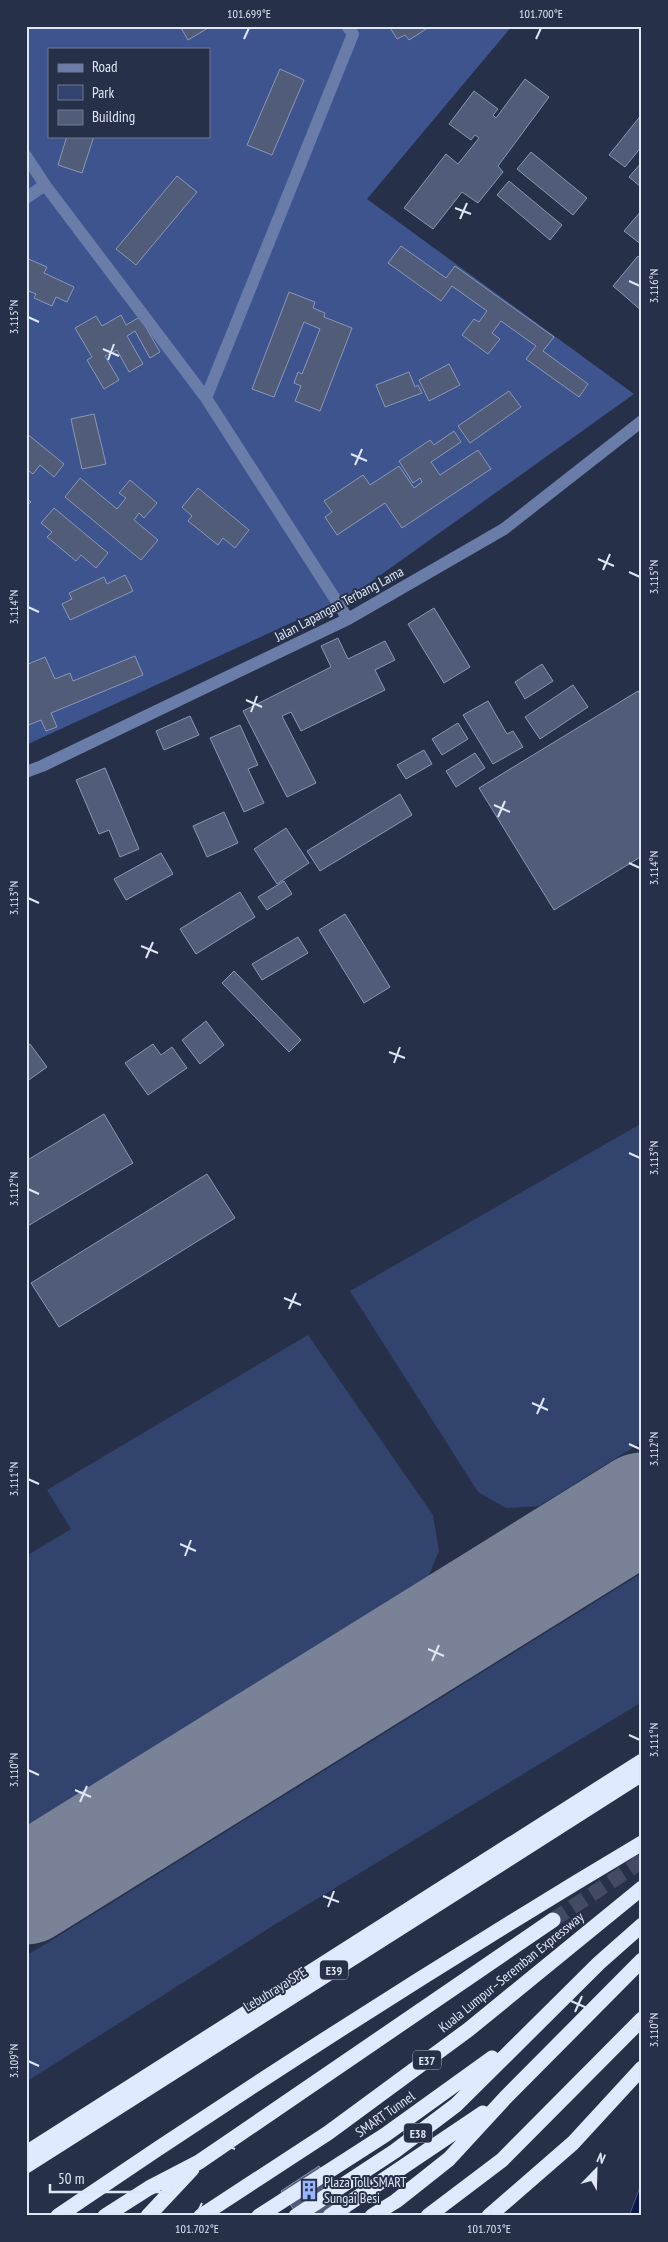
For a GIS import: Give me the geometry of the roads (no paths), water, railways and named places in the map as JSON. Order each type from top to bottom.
[{"type":"highway","name":"Lebuhraya SPE","points":[[26,2153],[642,1761]]},
{"type":"highway","name":"Lebuhraya SPE","points":[[26,2166],[642,1774]]},
{"type":"highway","points":[[58,2216],[155,2150],[494,1932],[642,1843]]},
{"type":"highway","name":"Kuala Lumpur–Seremban Expressway","points":[[201,2216],[328,2133],[468,2030],[642,1888]]},
{"type":"highway","points":[[105,2216],[149,2188],[198,2162],[553,1920]]},
{"type":"highway","name":"SMART Tunnel","points":[[296,2216],[395,2150],[456,2105],[599,1962],[642,1925]]},
{"type":"highway","name":"E38","points":[[372,2216],[449,2160],[505,2098],[642,1960]]},
{"type":"highway","points":[[428,2216],[502,2160],[642,2019]]},
{"type":"highway","name":"SMART Tunnel","points":[[259,2216],[385,2135],[526,2034]]},
{"type":"highway","points":[[488,2216],[573,2142],[642,2068]]},
{"type":"highway","name":"E38","points":[[330,2216],[505,2098]]},
{"type":"highway","points":[[148,2216],[198,2162]]},
{"type":"street","points":[[206,398],[353,29]]},
{"type":"street","points":[[26,156],[206,398],[348,619]]},
{"type":"street","points":[[26,198],[45,184]]},
{"type":"street","name":"Jalan Lapangan Terbang Lama","points":[[26,772],[348,619],[504,529],[642,421]]},
{"type":"tunnel","points":[[553,1920],[642,1861]]},
{"type":"place","name":"Plaza Toll SMART Sungai Besi","points":[[309,2190]]}]
